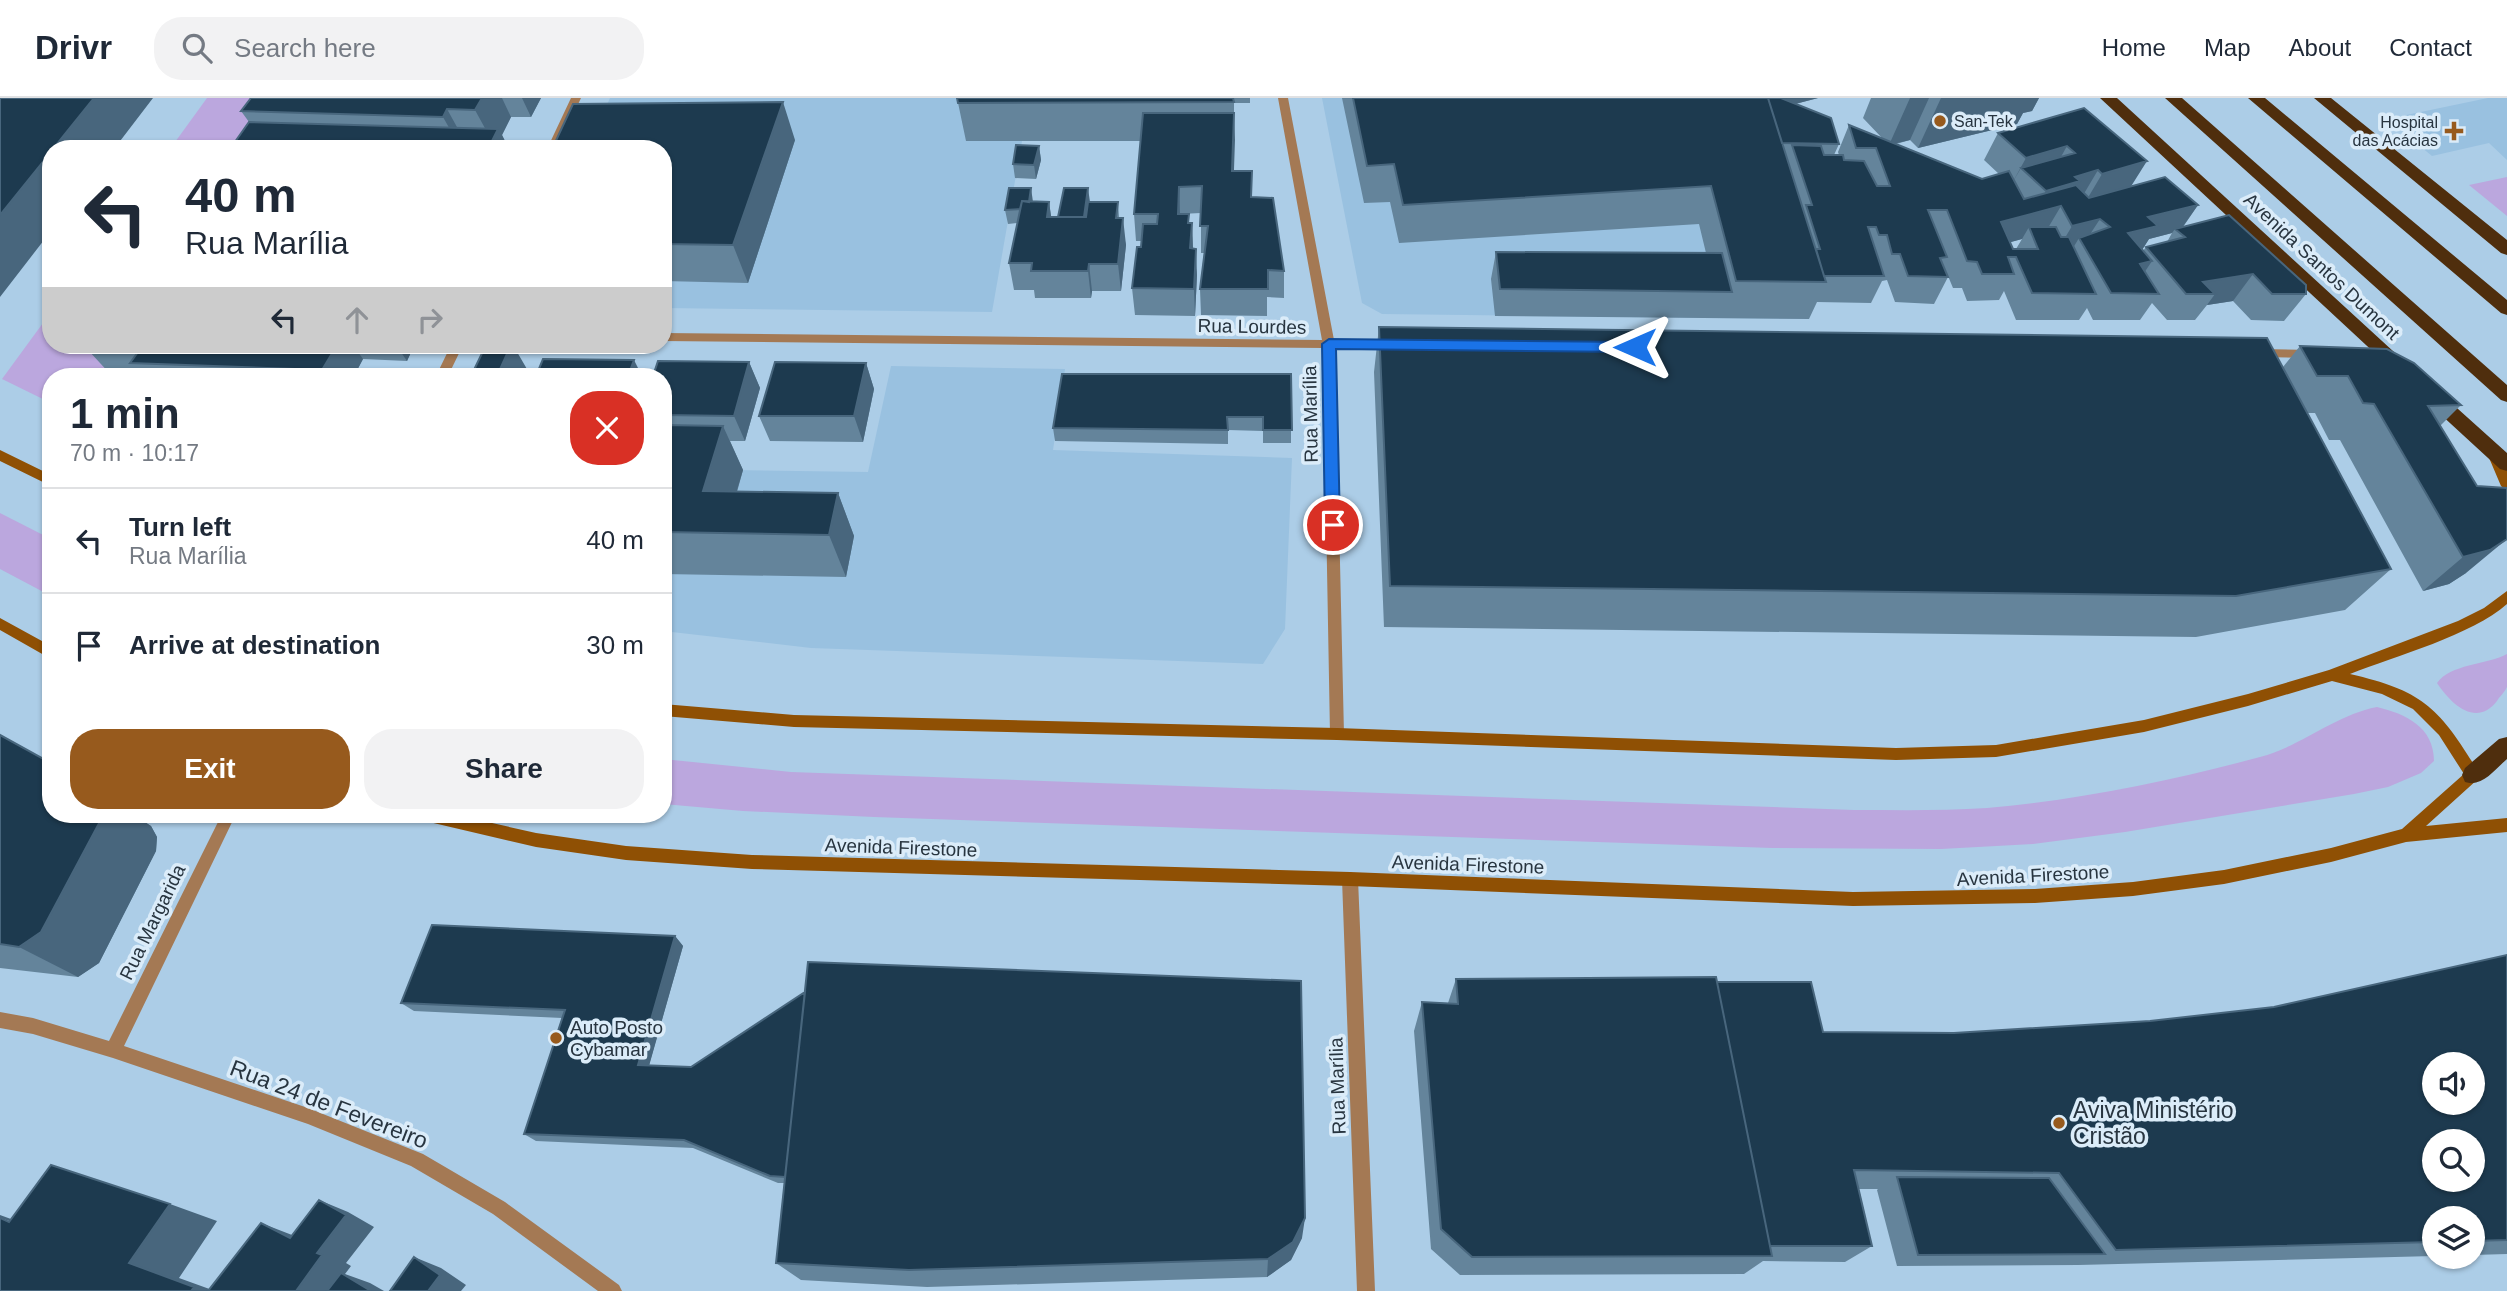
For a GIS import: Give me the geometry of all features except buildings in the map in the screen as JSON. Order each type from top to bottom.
[{"type":"highway","name":"Avenida Santos Dumont","points":[[2108,98],[2380,355],[2507,464]]},
{"type":"highway","name":"Avenida Santos Dumont","points":[[2173,98],[2507,395]]},
{"type":"highway","points":[[2256,98],[2507,309]]},
{"type":"highway","points":[[2322,98],[2507,249]]},
{"type":"highway","points":[[2473,775],[2507,746]]},
{"type":"main road","points":[[2493,451],[2507,486]]},
{"type":"main road","points":[[0,455],[42,476]]},
{"type":"main road","points":[[672,711],[794,721],[1337,734],[1896,754],[1996,751],[2144,726],[2248,700],[2331,675],[2463,625],[2489,612],[2507,596]]},
{"type":"main road","points":[[0,623],[42,648]]},
{"type":"main road","points":[[2331,675],[2385,687],[2409,697],[2431,713],[2473,775],[2406,835]]},
{"type":"main road","name":"Avenida Firestone","points":[[465,823],[536,839],[626,853],[766,863],[1350,879],[1853,899],[2035,896],[2133,889],[2224,877],[2331,855],[2406,835],[2507,825]]},
{"type":"street","points":[[556,140],[576,98]]},
{"type":"street","name":"Rua Marília","points":[[1283,98],[1329,344],[1337,734]]},
{"type":"street","name":"Rua Lourdes","points":[[672,337],[1413,345]]},
{"type":"street","points":[[2248,353],[2331,354]]},
{"type":"street","name":"Rua Margarida","points":[[113,1049],[225,823]]},
{"type":"street","name":"Rua Marília","points":[[1350,879],[1366,1291]]},
{"type":"street","name":"Rua 24 de Fevereiro","points":[[0,1020],[33,1026],[113,1049],[308,1116],[417,1160],[499,1208],[613,1291]]},
{"type":"shaded area","points":[[207,98],[302,98],[274,140],[177,140]]},
{"type":"shaded area","points":[[610,98],[960,98],[1022,141],[992,312],[672,308],[672,140],[591,140]]},
{"type":"shaded area","points":[[1322,98],[1677,98],[1780,219],[1809,319],[1382,314],[1362,303]]},
{"type":"shaded area","name":"Hospital das Acácias","points":[[2488,98],[2507,98],[2507,160],[2489,143],[2432,156],[2387,119]]},
{"type":"shaded area","points":[[2507,177],[2507,216],[2469,185]]},
{"type":"shaded area","points":[[42,324],[42,354],[128,354],[118,368],[42,368],[42,399],[2,379]]},
{"type":"shaded area","points":[[891,366],[1065,369],[1053,450],[1292,458],[1285,629],[1263,664],[811,648],[672,632],[672,469],[868,472]]},
{"type":"shaded area","points":[[0,513],[42,534],[42,591],[0,569]]},
{"type":"shaded area","points":[[2507,654],[2507,687],[2489,709],[2481,713],[2464,710],[2449,698],[2437,683],[2459,668]]},
{"type":"shaded area","points":[[2377,707],[2408,718],[2424,731],[2429,739],[2434,761],[2421,773],[2388,787],[2125,832],[2033,844],[1941,849],[1772,848],[874,817],[672,805],[672,760],[791,772],[1854,810],[1970,809],[2090,795],[2226,766],[2290,746],[2362,711]]},
{"type":"place","name":"San-Tek","points":[[1940,121]]},
{"type":"place","name":"Hospital das Acácias","points":[[2454,131]]},
{"type":"place","name":"Auto Posto Cybamar","points":[[556,1038]]},
{"type":"place","name":"Aviva Ministério Cristão","points":[[2059,1123]]},
{"type":"route","points":[[1333,525],[1329,344],[1635,347]]}]
